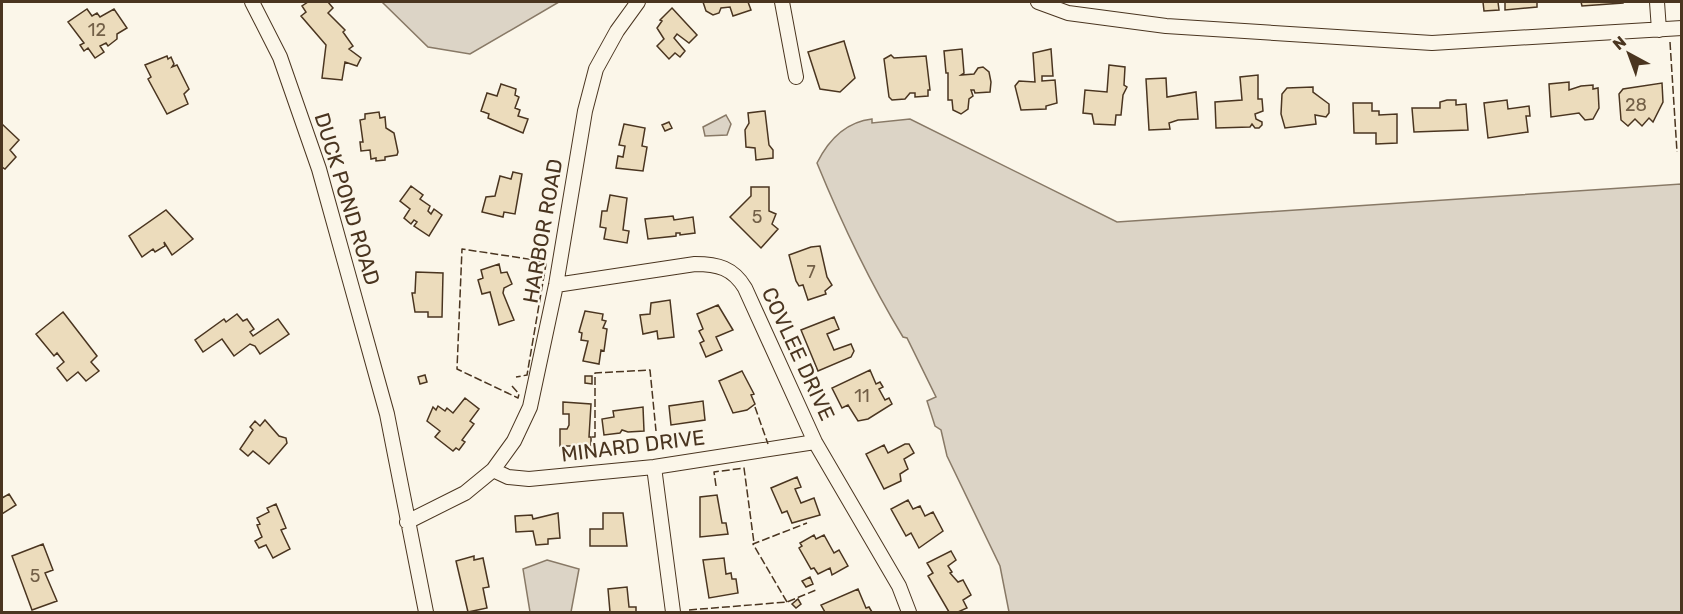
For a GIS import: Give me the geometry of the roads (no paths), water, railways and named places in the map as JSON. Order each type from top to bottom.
[{"type":"street","name":"DUCK POND ROAD","points":[[252,2],[280,57],[319,169],[387,414],[406,522],[426,612]]},
{"type":"street","name":"HARBOR ROAD","points":[[494,470],[514,441],[530,407],[556,285],[585,111],[593,80],[617,31],[638,2]]},
{"type":"street","points":[[782,2],[796,77]]},
{"type":"street","points":[[1038,2],[1068,13],[1166,26],[1432,42],[1682,28]]},
{"type":"street","points":[[1657,2],[1659,30]]},
{"type":"street","name":"COVLEE DRIVE","points":[[556,285],[695,264],[716,265],[732,272],[745,288],[815,441],[899,586],[909,612]]},
{"type":"street","name":"MINARD DRIVE","points":[[494,470],[508,477],[529,479],[654,467],[815,441]]},
{"type":"street","points":[[654,467],[673,612]]},
{"type":"street","points":[[406,522],[465,493],[494,470]]}]
